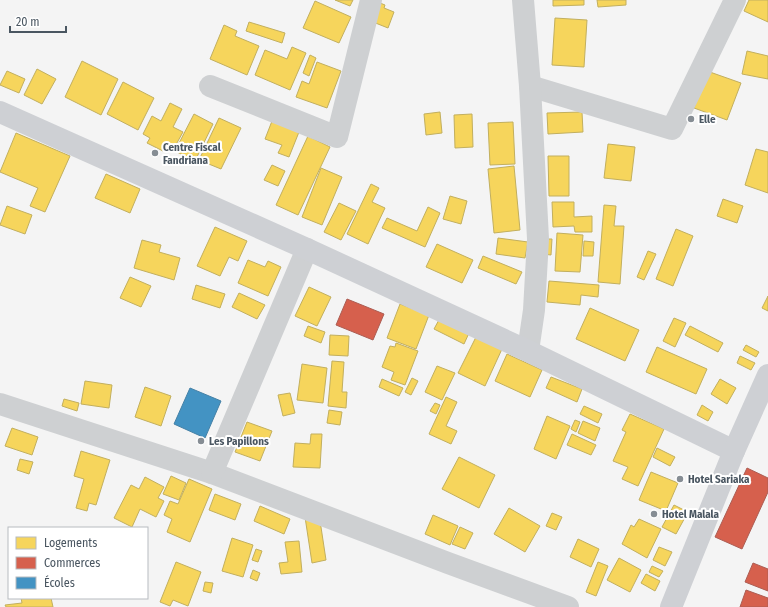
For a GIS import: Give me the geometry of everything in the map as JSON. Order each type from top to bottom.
[{"type":"main road","points":[[0,112],[307,249],[528,351],[734,451]]},
{"type":"main road","points":[[670,607],[734,451],[768,376]]},
{"type":"street","points":[[210,86],[337,137],[371,0]]},
{"type":"street","points":[[523,0],[530,86],[538,239],[534,310],[528,351]]},
{"type":"street","points":[[530,86],[672,129],[734,0]]},
{"type":"street","points":[[212,472],[307,249]]},
{"type":"street","points":[[0,404],[212,472],[440,560],[568,607]]},
{"type":"building: Logements","points":[[335,0],[353,0],[350,6]]},
{"type":"building: Logements","points":[[553,0],[584,0],[584,5],[553,6]]},
{"type":"building: Logements","points":[[597,0],[626,0],[626,5],[598,7]]},
{"type":"building: Logements","points":[[749,0],[768,0],[768,22],[744,11]]},
{"type":"building: Logements","points":[[315,1],[351,17],[339,43],[303,28]]},
{"type":"building: Logements","points":[[380,3],[385,5],[384,8],[394,12],[388,28],[373,22]]},
{"type":"building: Logements","points":[[555,18],[587,20],[584,67],[552,65]]},
{"type":"building: Logements","points":[[249,22],[285,33],[282,43],[246,31]]},
{"type":"building: Logements","points":[[224,25],[237,31],[235,36],[259,46],[247,75],[210,59]]},
{"type":"building: Logements","points":[[292,47],[306,53],[290,90],[255,75],[265,50],[287,59]]},
{"type":"building: Logements","points":[[747,51],[768,56],[768,79],[742,74]]},
{"type":"building: Logements","points":[[310,55],[316,58],[309,76],[303,73]]},
{"type":"building: Logements","points":[[82,61],[118,79],[101,115],[65,97]]},
{"type":"building: Logements","points":[[317,62],[341,71],[327,108],[296,97],[302,81],[309,84]]},
{"type":"building: Logements","points":[[37,69],[56,79],[42,104],[24,95]]},
{"type":"building: Logements","points":[[7,71],[25,79],[19,93],[0,85]]},
{"type":"building: Logements","points":[[707,71],[741,83],[727,120],[694,108]]},
{"type":"building: Logements","points":[[123,82],[154,98],[138,130],[107,114]]},
{"type":"building: Logements","points":[[170,103],[182,109],[173,127],[183,132],[173,150],[165,146],[163,151],[147,143],[150,138],[143,134],[152,116],[161,121]]},
{"type":"building: Logements","points":[[440,112],[442,133],[426,135],[424,114]]},
{"type":"building: Logements","points":[[582,112],[583,132],[548,134],[547,113]]},
{"type":"building: Logements","points":[[194,114],[213,124],[195,161],[175,151]]},
{"type":"building: Logements","points":[[472,114],[473,147],[455,148],[454,115]]},
{"type":"building: Logements","points":[[219,118],[241,128],[221,169],[199,160]]},
{"type":"building: Logements","points":[[272,121],[299,132],[289,157],[278,153],[282,145],[265,139]]},
{"type":"building: Logements","points":[[513,122],[515,164],[490,165],[488,123]]},
{"type":"building: Logements","points":[[16,133],[70,156],[45,212],[30,206],[38,188],[0,172]]},
{"type":"building: Logements","points":[[308,136],[330,147],[298,215],[276,205]]},
{"type":"building: Logements","points":[[608,144],[635,147],[631,181],[604,178]]},
{"type":"building: Logements","points":[[756,149],[768,152],[768,193],[745,185]]},
{"type":"building: Logements","points":[[548,156],[569,156],[569,196],[549,196]]},
{"type":"building: Logements","points":[[272,165],[285,171],[278,186],[264,180]]},
{"type":"building: Logements","points":[[514,166],[520,230],[494,233],[488,169]]},
{"type":"building: Logements","points":[[321,168],[342,177],[322,225],[302,217]]},
{"type":"building: Logements","points":[[106,174],[140,189],[130,213],[95,198]]},
{"type":"building: Logements","points":[[371,184],[379,188],[372,202],[385,208],[368,244],[347,234]]},
{"type":"building: Logements","points":[[450,196],[467,201],[461,224],[443,219]]},
{"type":"building: Logements","points":[[723,199],[743,206],[737,223],[717,216]]},
{"type":"building: Logements","points":[[552,202],[574,202],[574,217],[592,216],[592,232],[575,232],[574,226],[553,227]]},
{"type":"building: Logements","points":[[339,203],[356,211],[341,240],[324,232]]},
{"type":"building: Logements","points":[[604,205],[616,206],[614,226],[624,226],[620,284],[598,282]]},
{"type":"building: Logements","points":[[7,206],[32,215],[25,234],[0,225]]},
{"type":"building: Logements","points":[[428,207],[440,213],[425,247],[382,228],[387,218],[417,231]]},
{"type":"building: Logements","points":[[215,227],[247,241],[238,261],[229,257],[220,276],[197,266]]},
{"type":"building: Logements","points":[[676,229],[693,236],[673,286],[656,279]]},
{"type":"building: Logements","points":[[557,233],[583,235],[580,272],[555,271]]},
{"type":"building: Logements","points":[[498,238],[528,242],[525,258],[496,254]]},
{"type":"building: Logements","points":[[544,239],[552,239],[551,255],[543,254]]},
{"type":"building: Logements","points":[[142,240],[161,245],[159,252],[180,258],[174,280],[134,268]]},
{"type":"building: Logements","points":[[584,241],[594,242],[593,256],[583,256]]},
{"type":"building: Logements","points":[[437,244],[473,260],[462,283],[426,267]]},
{"type":"building: Logements","points":[[648,251],[656,254],[644,280],[637,277]]},
{"type":"building: Logements","points":[[483,256],[522,272],[516,284],[478,268]]},
{"type":"building: Logements","points":[[248,260],[265,267],[268,261],[281,267],[268,296],[238,283]]},
{"type":"building: Logements","points":[[130,277],[151,286],[141,307],[120,298]]},
{"type":"building: Logements","points":[[549,281],[599,285],[598,297],[581,295],[580,305],[547,302]]},
{"type":"building: Logements","points":[[196,285],[225,294],[220,308],[192,299]]},
{"type":"building: Logements","points":[[309,287],[331,297],[317,326],[295,316]]},
{"type":"building: Logements","points":[[239,293],[265,305],[257,319],[232,307]]},
{"type":"building: Logements","points":[[768,296],[768,311],[762,308]]},
{"type":"building: Logements","points":[[400,304],[429,315],[416,349],[387,338]]},
{"type":"building: Logements","points":[[590,308],[639,330],[625,361],[576,339]]},
{"type":"building: Logements","points":[[440,318],[469,333],[464,344],[434,329]]},
{"type":"building: Logements","points":[[674,318],[686,323],[675,347],[663,341]]},
{"type":"building: Logements","points":[[308,326],[325,332],[321,343],[304,336]]},
{"type":"building: Logements","points":[[690,326],[723,343],[718,352],[685,335]]},
{"type":"building: Logements","points":[[330,335],[349,336],[348,356],[329,355]]},
{"type":"building: Logements","points":[[476,337],[502,349],[485,386],[458,373]]},
{"type":"building: Logements","points":[[396,343],[418,351],[405,385],[391,380],[394,372],[382,367],[390,346],[395,347]]},
{"type":"building: Logements","points":[[746,345],[759,352],[756,357],[743,350]]},
{"type":"building: Logements","points":[[657,347],[707,369],[696,394],[646,372]]},
{"type":"building: Logements","points":[[507,354],[542,370],[530,397],[495,381]]},
{"type":"building: Logements","points":[[740,356],[755,363],[751,370],[737,363]]},
{"type":"building: Logements","points":[[332,361],[344,362],[342,392],[347,392],[346,408],[328,406]]},
{"type":"building: Logements","points":[[302,364],[327,368],[323,403],[297,400]]},
{"type":"building: Logements","points":[[437,366],[455,373],[442,400],[425,392]]},
{"type":"building: Logements","points":[[551,377],[582,389],[577,402],[546,388]]},
{"type":"building: Logements","points":[[412,378],[418,381],[411,395],[405,392]]},
{"type":"building: Logements","points":[[382,379],[403,388],[399,396],[379,387]]},
{"type":"building: Logements","points":[[720,379],[736,388],[727,404],[711,394]]},
{"type":"building: Logements","points":[[85,381],[112,385],[109,408],[81,404]]},
{"type":"building: Logements","points":[[145,387],[171,396],[161,426],[135,417]]},
{"type":"building: Logements","points":[[290,393],[295,413],[283,416],[278,395]]},
{"type":"building: Logements","points":[[446,397],[457,402],[446,426],[457,431],[451,444],[429,434]]},
{"type":"building: Logements","points":[[64,399],[79,403],[77,411],[62,406]]},
{"type":"building: Logements","points":[[435,403],[440,405],[436,414],[430,411]]},
{"type":"building: Logements","points":[[702,405],[713,412],[708,421],[697,415]]},
{"type":"building: Logements","points":[[584,406],[602,414],[598,423],[580,414]]},
{"type":"building: Logements","points":[[329,410],[342,412],[340,425],[327,423]]},
{"type":"building: Logements","points":[[630,414],[664,429],[638,486],[622,479],[628,467],[613,461],[626,432],[622,430]]},
{"type":"building: Logements","points":[[547,416],[570,426],[556,459],[534,449]]},
{"type":"building: Logements","points":[[575,420],[580,422],[576,432],[571,429]]},
{"type":"building: Logements","points":[[583,421],[600,428],[595,441],[578,433]]},
{"type":"building: Logements","points":[[247,422],[272,431],[260,461],[235,452]]},
{"type":"building: Logements","points":[[12,428],[38,437],[32,455],[5,446]]},
{"type":"building: Logements","points":[[311,434],[322,434],[320,468],[293,467],[295,443],[310,444]]},
{"type":"building: Logements","points":[[572,434],[596,445],[591,455],[567,445]]},
{"type":"building: Logements","points":[[657,448],[675,457],[670,466],[653,457]]},
{"type":"building: Logements","points":[[81,451],[110,460],[96,505],[89,503],[87,511],[76,508],[84,479],[74,476]]},
{"type":"building: Logements","points":[[459,457],[495,475],[479,508],[442,489]]},
{"type":"building: Logements","points":[[20,459],[33,462],[29,474],[17,470]]},
{"type":"building: Logements","points":[[651,472],[678,483],[666,511],[639,500]]},
{"type":"building: Logements","points":[[171,476],[186,483],[179,500],[163,494]]},
{"type":"building: Logements","points":[[145,477],[164,487],[158,498],[164,501],[156,517],[140,509],[132,527],[114,518],[131,485],[139,489]]},
{"type":"building: Logements","points":[[189,479],[212,489],[190,542],[167,532],[172,519],[164,515],[170,501],[178,504]]},
{"type":"building: Logements","points":[[215,494],[241,504],[235,520],[209,510]]},
{"type":"building: Logements","points":[[674,505],[688,512],[676,534],[662,527]]},
{"type":"building: Logements","points":[[260,506],[290,519],[284,534],[254,521]]},
{"type":"building: Logements","points":[[509,508],[540,526],[525,552],[494,534]]},
{"type":"building: Logements","points":[[552,513],[562,517],[556,530],[546,526]]},
{"type":"building: Logements","points":[[319,514],[326,560],[312,563],[305,517]]},
{"type":"building: Logements","points":[[433,515],[458,526],[450,545],[425,534]]},
{"type":"building: Logements","points":[[639,519],[661,529],[647,558],[622,544],[631,525],[634,527]]},
{"type":"building: Logements","points":[[460,527],[473,533],[465,549],[452,544]]},
{"type":"building: Logements","points":[[232,538],[253,545],[243,577],[222,571]]},
{"type":"building: Logements","points":[[578,539],[599,549],[591,567],[570,557]]},
{"type":"building: Logements","points":[[299,541],[302,572],[281,574],[279,563],[288,562],[285,542]]},
{"type":"building: Logements","points":[[659,547],[672,552],[665,566],[653,560]]},
{"type":"building: Logements","points":[[256,549],[262,551],[258,562],[252,560]]},
{"type":"building: Logements","points":[[619,558],[641,570],[630,592],[607,580]]},
{"type":"building: Logements","points":[[176,562],[201,572],[188,606],[173,600],[170,606],[160,602]]},
{"type":"building: Logements","points":[[598,562],[608,566],[596,596],[586,592]]},
{"type":"building: Logements","points":[[652,566],[663,571],[659,577],[649,572]]},
{"type":"building: Logements","points":[[253,570],[260,573],[257,581],[250,578]]},
{"type":"building: Logements","points":[[646,574],[660,581],[655,591],[641,583]]},
{"type":"building: Logements","points":[[205,582],[213,583],[211,593],[203,591]]},
{"type":"building: Logements","points":[[21,599],[51,599],[53,607],[6,607],[5,605],[22,603]]},
{"type":"building: Commerces","points":[[347,299],[384,314],[373,340],[336,325]]},
{"type":"building: Commerces","points":[[747,468],[768,478],[768,492],[742,549],[715,537]]},
{"type":"building: Commerces","points":[[753,563],[768,569],[768,591],[745,582]]},
{"type":"building: Commerces","points":[[746,590],[768,598],[768,607],[740,607]]},
{"type":"building: Écoles","points":[[190,388],[221,401],[205,438],[174,424]]},
{"type":"place","name":"Elle","points":[[691,119]]},
{"type":"place","name":"Centre Fiscal Fandriana","points":[[155,153]]},
{"type":"place","name":"Les Papillons","points":[[201,441]]},
{"type":"place","name":"Hotel Sariaka","points":[[680,479]]},
{"type":"place","name":"Hotel Malala","points":[[654,514]]}]
